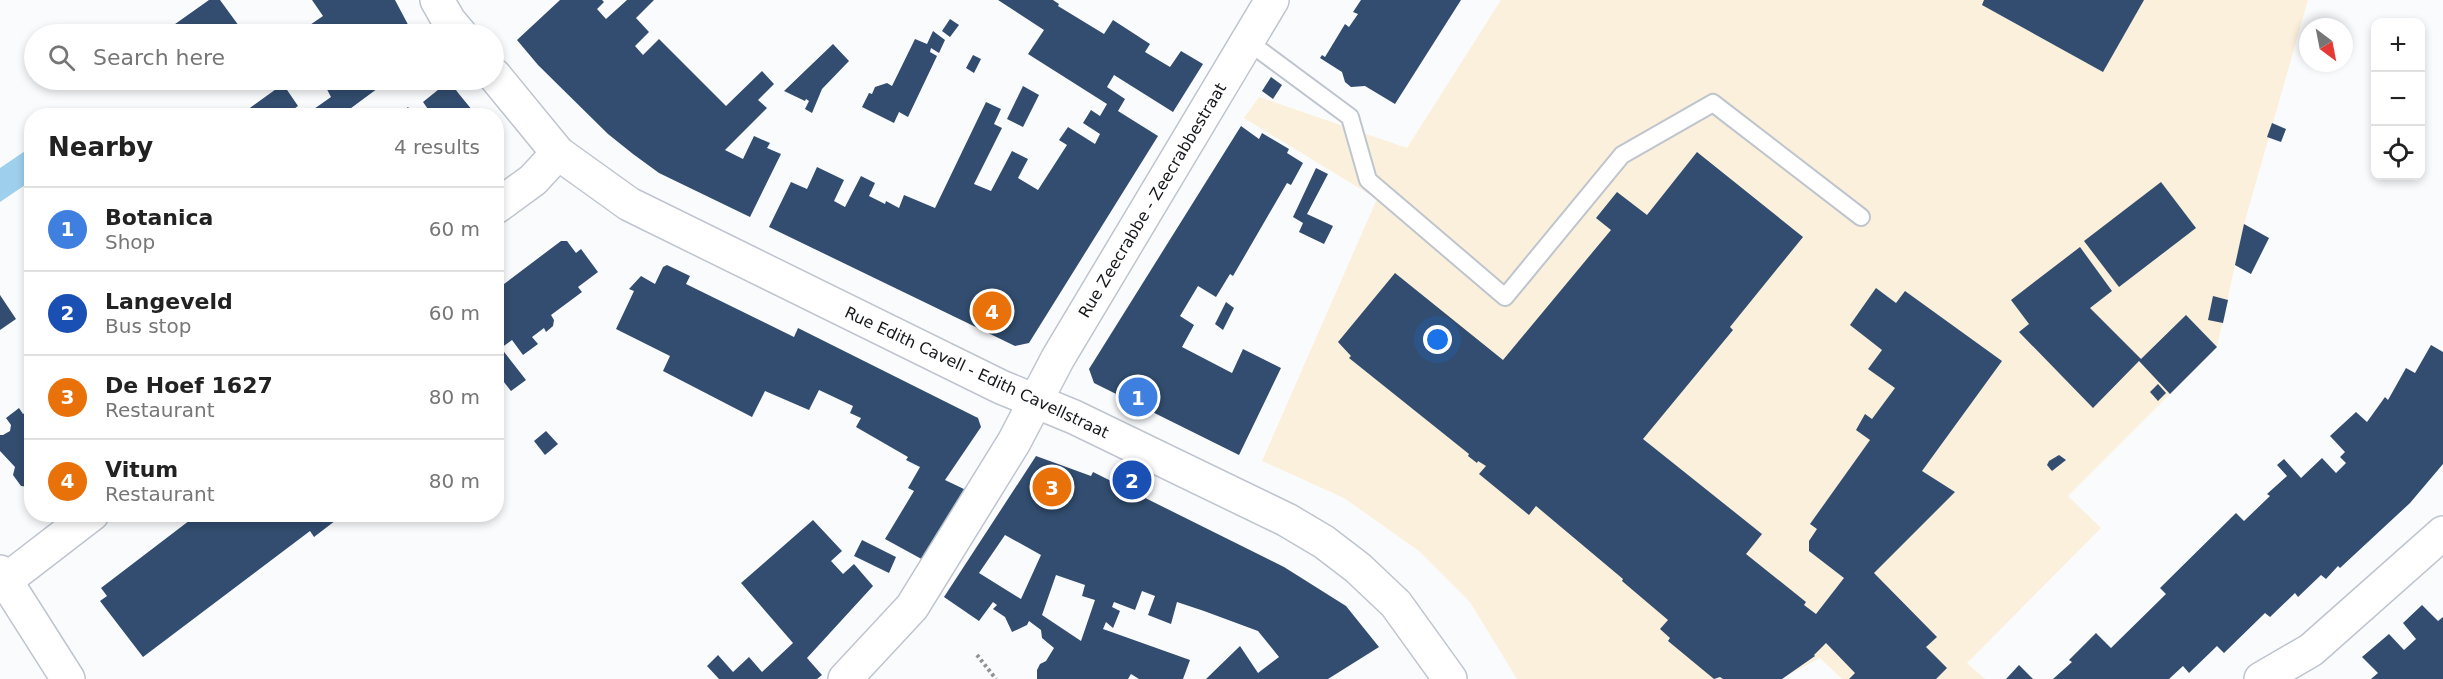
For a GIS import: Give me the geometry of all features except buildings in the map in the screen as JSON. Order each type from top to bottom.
[{"type":"street","points":[[438,0],[452,24]]},
{"type":"street","name":"Rue Zeecrabbe - Zeecrabbestraat","points":[[845,679],[912,607],[1014,442],[1035,401],[1246,40],[1272,0]]},
{"type":"street","name":"Rue Edith Cavell - Edith Cavellstraat","points":[[504,87],[558,153],[629,204],[990,382],[1074,417],[1287,520],[1324,542],[1358,568],[1396,604],[1450,679]]},
{"type":"street","points":[[504,201],[533,180],[558,153]]},
{"type":"street","points":[[68,679],[2,576],[80,522]]},
{"type":"street","points":[[2261,679],[2311,650],[2443,533]]},
{"type":"lane","points":[[1246,40],[1350,117],[1368,180],[1504,297],[1622,155],[1713,104],[1861,217]]},
{"type":"path","points":[[977,655],[996,679]]},
{"type":"shaded area","points":[[1501,0],[2308,0],[2303,18],[2299,18],[2299,32],[2244,224],[2217,347],[2068,496],[2101,528],[1967,663],[1985,679],[1842,679],[1820,658],[1781,679],[1517,679],[1470,602],[1419,551],[1344,498],[1262,461],[1377,199],[1244,118],[1259,97],[1407,148]]},
{"type":"water","points":[[24,152],[24,186],[0,202],[0,168]]},
{"type":"place","name":"Vitum","points":[[992,311]]},
{"type":"place","name":"Botanica","points":[[1138,397]]},
{"type":"place","name":"Langeveld","points":[[1132,480]]},
{"type":"place","name":"De Hoef 1627","points":[[1052,487]]}]
